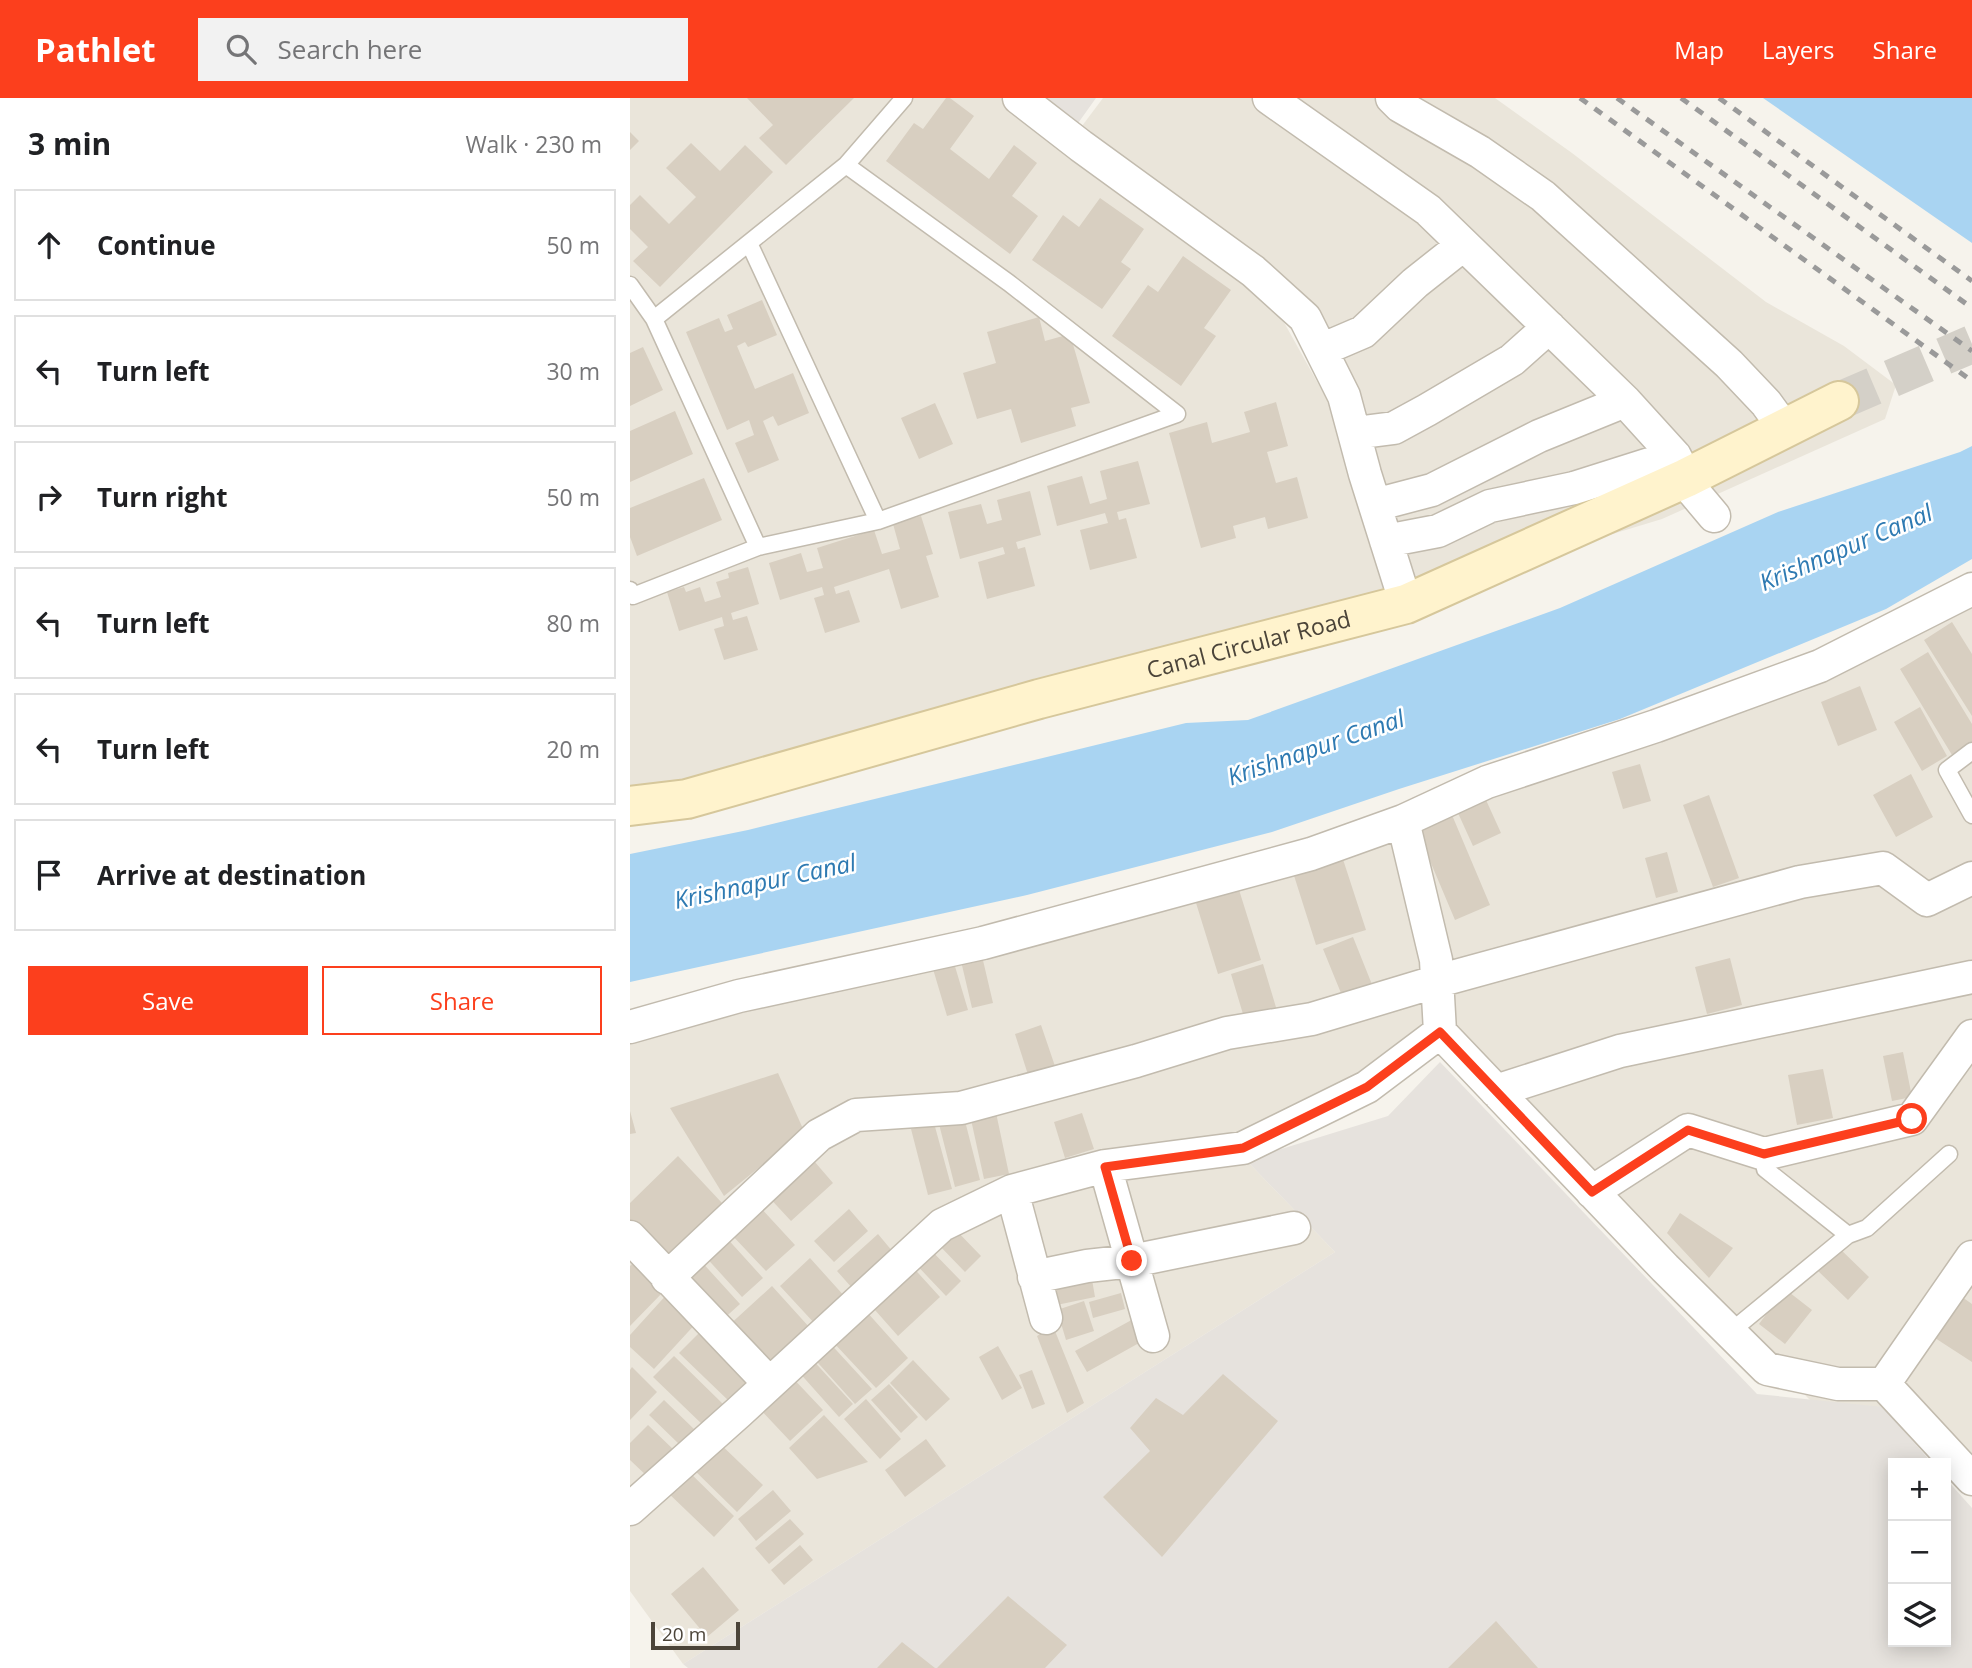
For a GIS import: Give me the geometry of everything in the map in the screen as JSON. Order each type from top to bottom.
[{"type":"main road","name":"Canal Circular Road","points":[[630,806],[687,799],[1039,699],[1406,604],[1680,467],[1785,429],[1839,401]]},
{"type":"street","points":[[1019,98],[1253,271],[1305,318],[1344,396],[1406,604]]},
{"type":"street","points":[[1269,98],[1428,210],[1625,401],[1680,467],[1693,491],[1714,516]]},
{"type":"street","points":[[1392,98],[1401,106],[1480,152],[1544,196],[1729,364],[1785,429]]},
{"type":"street","points":[[1321,350],[1363,332],[1415,283],[1463,245]]},
{"type":"street","points":[[1355,433],[1394,428],[1427,410],[1512,360],[1549,327]]},
{"type":"street","points":[[1375,505],[1432,490],[1539,436],[1625,401]]},
{"type":"street","points":[[1387,541],[1438,531],[1490,506],[1680,467]]},
{"type":"street","points":[[630,1027],[739,996],[995,939],[1311,854],[1404,821],[1487,782],[1656,726],[1820,666],[1972,589]]},
{"type":"street","points":[[1404,821],[1436,960],[1440,1032],[1592,1192],[1768,1369],[1838,1384],[1884,1384],[1972,1479]]},
{"type":"street","points":[[667,1278],[819,1135],[856,1115],[961,1108],[1136,1061],[1227,1033],[1312,1019],[1437,981],[1800,882],[1883,868],[1927,900],[1972,878]]},
{"type":"street","points":[[1496,1091],[1620,1051],[1972,978]]},
{"type":"street","points":[[634,1496],[769,1383],[942,1224],[1012,1191],[1105,1167],[1243,1148],[1367,1087],[1440,1032]]},
{"type":"street","points":[[1592,1192],[1688,1130],[1764,1154],[1912,1119],[1972,1036]]},
{"type":"street","points":[[1105,1167],[1153,1336]]},
{"type":"street","points":[[1012,1191],[1046,1318]]},
{"type":"street","points":[[1034,1276],[1132,1261],[1294,1228]]},
{"type":"street","points":[[630,1237],[769,1383]]},
{"type":"street","points":[[1884,1384],[1968,1274]]},
{"type":"lane","points":[[654,319],[846,165],[904,98]]},
{"type":"lane","points":[[630,590],[633,596],[758,547],[878,521],[1177,414],[1009,283],[846,165]]},
{"type":"lane","points":[[749,243],[878,521]]},
{"type":"lane","points":[[630,285],[654,319],[758,547]]},
{"type":"lane","points":[[1972,751],[1947,770],[1972,815]]},
{"type":"lane","points":[[1764,1154],[1765,1169],[1848,1235]]},
{"type":"lane","points":[[1730,1333],[1848,1235],[1867,1228],[1949,1154]]},
{"type":"shaded area","points":[[630,98],[1001,98],[1086,165],[1212,256],[1276,308],[1330,405],[1389,591],[686,786],[630,794]]},
{"type":"shaded area","points":[[1040,98],[1096,98],[1076,126]]},
{"type":"shaded area","points":[[1103,98],[1495,98],[1572,153],[1766,302],[1844,346],[1896,385],[1885,419],[1662,519],[1417,593],[1356,385],[1079,130]]},
{"type":"shaded area","points":[[1972,603],[1972,1468],[1919,1402],[1846,1436],[1452,1026],[1420,831],[1493,791],[1804,691]]},
{"type":"shaded area","points":[[1394,837],[1428,956],[1426,1030],[1246,1160],[1335,1252],[683,1664],[630,1591],[630,1036]]},
{"type":"shaded area","points":[[1440,1062],[1757,1394],[1883,1407],[1928,1458],[1888,1458],[1888,1647],[1951,1647],[1951,1485],[1972,1508],[1972,1668],[688,1668],[683,1664],[1335,1252],[1246,1160],[1388,1116]]},
{"type":"water","points":[[1763,98],[1972,98],[1972,243]]},
{"type":"water","name":"Krishnapur Canal","points":[[1972,446],[1972,559],[1886,609],[1620,719],[1272,832],[1027,895],[630,982],[630,854],[748,830],[1186,723],[1248,720],[1560,608],[1778,512]]},
{"type":"building","points":[[747,98],[854,98],[786,165],[759,138],[773,125]]},
{"type":"building","points":[[946,98],[950,98],[974,116],[950,149],[989,179],[1014,145],[1037,163],[1012,196],[1038,216],[1010,254],[886,161],[914,123],[923,129]]},
{"type":"building","points":[[630,132],[639,141],[630,150]]},
{"type":"building","points":[[691,143],[720,171],[745,145],[773,172],[660,287],[633,261],[648,247],[630,229],[630,205],[640,195],[669,224],[696,197],[666,168]]},
{"type":"building","points":[[1100,198],[1144,229],[1121,262],[1131,269],[1102,309],[1032,260],[1063,215],[1079,227]]},
{"type":"building","points":[[1183,256],[1231,290],[1204,328],[1216,336],[1181,386],[1112,336],[1148,285],[1158,292]]},
{"type":"building","points":[[762,300],[777,335],[748,347],[745,342],[737,346],[755,389],[793,373],[809,413],[778,426],[773,416],[763,421],[779,460],[748,473],[735,443],[754,435],[749,420],[727,430],[686,332],[719,318],[725,332],[733,329],[727,315]]},
{"type":"building","points":[[1039,317],[1045,341],[1070,334],[1090,403],[1071,408],[1076,426],[1021,443],[1011,409],[977,419],[963,373],[996,363],[987,332]]},
{"type":"building","points":[[643,347],[663,390],[630,406],[630,353]]},
{"type":"building","points":[[1276,402],[1288,446],[1267,452],[1276,483],[1297,477],[1308,518],[1268,529],[1265,517],[1233,526],[1236,538],[1201,548],[1169,433],[1207,422],[1212,443],[1250,432],[1244,412]]},
{"type":"building","points":[[935,403],[953,444],[919,459],[901,418]]},
{"type":"building","points":[[675,411],[693,454],[630,482],[630,431]]},
{"type":"building","points":[[1138,461],[1150,504],[1117,512],[1119,520],[1126,518],[1137,558],[1090,570],[1080,530],[1108,523],[1105,513],[1057,526],[1047,486],[1082,476],[1090,504],[1107,499],[1100,471]]},
{"type":"building","points":[[704,478],[722,520],[637,556],[630,537],[630,508]]},
{"type":"building","points":[[1030,491],[1041,535],[1016,542],[1018,549],[1025,547],[1035,586],[987,599],[978,562],[1005,554],[1003,547],[960,559],[948,512],[981,504],[987,524],[1002,520],[997,500]]},
{"type":"building","points":[[921,516],[933,554],[926,556],[939,597],[901,609],[889,569],[834,587],[836,594],[849,590],[860,622],[825,633],[814,598],[824,595],[822,587],[780,600],[769,563],[801,553],[807,572],[823,568],[817,548],[874,530],[882,554],[900,549],[893,524]]},
{"type":"building","points":[[748,567],[759,604],[731,613],[733,620],[747,616],[758,650],[724,660],[714,629],[724,626],[722,617],[679,631],[667,592],[684,587],[686,592],[700,587],[705,602],[721,597],[716,582],[729,578],[728,573]]},
{"type":"building","points":[[1952,622],[1972,654],[1972,716],[1924,640]]},
{"type":"building","points":[[1928,652],[1972,724],[1972,743],[1952,755],[1900,669]]},
{"type":"building","points":[[1860,686],[1877,730],[1838,746],[1821,702]]},
{"type":"building","points":[[1920,707],[1947,756],[1922,771],[1894,722]]},
{"type":"building","points":[[1640,764],[1651,801],[1623,809],[1612,772]]},
{"type":"building","points":[[1911,774],[1933,817],[1896,837],[1873,795]]},
{"type":"building","points":[[1481,789],[1501,833],[1473,846],[1453,802]]},
{"type":"building","points":[[1709,795],[1739,878],[1713,887],[1683,805]]},
{"type":"building","points":[[1452,815],[1490,905],[1455,920],[1417,830]]},
{"type":"building","points":[[1339,847],[1366,930],[1316,945],[1290,863]]},
{"type":"building","points":[[1667,852],[1678,892],[1656,898],[1645,858]]},
{"type":"building","points":[[1235,877],[1261,960],[1218,974],[1192,890]]},
{"type":"building","points":[[1353,937],[1373,987],[1343,998],[1323,949]]},
{"type":"building","points":[[982,956],[993,1003],[972,1008],[961,961]]},
{"type":"building","points":[[1730,958],[1742,1005],[1707,1014],[1695,967]]},
{"type":"building","points":[[954,963],[968,1010],[947,1016],[933,969]]},
{"type":"building","points":[[1263,964],[1278,1014],[1246,1024],[1231,974]]},
{"type":"building","points":[[1041,1025],[1058,1075],[1031,1084],[1015,1034]]},
{"type":"building","points":[[1903,1052],[1912,1097],[1892,1101],[1883,1056]]},
{"type":"building","points":[[1823,1069],[1833,1118],[1797,1125],[1788,1075]]},
{"type":"building","points":[[778,1073],[804,1131],[724,1196],[670,1108]]},
{"type":"building","points":[[995,1108],[1009,1174],[984,1179],[970,1115]]},
{"type":"building","points":[[630,1111],[636,1133],[630,1134]]},
{"type":"building","points":[[1082,1113],[1094,1149],[1065,1158],[1054,1122]]},
{"type":"building","points":[[964,1117],[980,1180],[955,1187],[939,1124]]},
{"type":"building","points":[[934,1123],[952,1189],[928,1195],[911,1129]]},
{"type":"building","points":[[808,1154],[833,1183],[791,1221],[765,1193]]},
{"type":"building","points":[[678,1156],[722,1203],[665,1259],[630,1223],[630,1203]]},
{"type":"building","points":[[759,1206],[795,1245],[766,1271],[730,1233]]},
{"type":"building","points":[[849,1209],[868,1231],[834,1262],[814,1241]]},
{"type":"building","points":[[1680,1213],[1733,1248],[1709,1278],[1667,1233]]},
{"type":"building","points":[[952,1226],[981,1256],[965,1272],[936,1242]]},
{"type":"building","points":[[878,1234],[893,1252],[853,1289],[837,1271]]},
{"type":"building","points":[[724,1235],[763,1278],[742,1297],[703,1254]]},
{"type":"building","points":[[925,1244],[961,1281],[946,1296],[910,1258]]},
{"type":"building","points":[[1837,1246],[1869,1277],[1848,1300],[1816,1269]]},
{"type":"building","points":[[810,1258],[846,1298],[816,1325],[780,1286]]},
{"type":"building","points":[[699,1259],[740,1304],[720,1322],[680,1277]]},
{"type":"building","points":[[635,1261],[665,1290],[630,1326],[630,1266]]},
{"type":"building","points":[[909,1263],[940,1297],[898,1336],[867,1301]]},
{"type":"building","points":[[1090,1268],[1095,1297],[1047,1307],[1041,1277]]},
{"type":"building","points":[[772,1286],[810,1328],[764,1370],[726,1328]]},
{"type":"building","points":[[1785,1289],[1812,1310],[1785,1344],[1759,1324]]},
{"type":"building","points":[[669,1292],[699,1320],[654,1369],[630,1347],[630,1335]]},
{"type":"building","points":[[1121,1293],[1125,1309],[1093,1318],[1089,1302]]},
{"type":"building","points":[[1962,1297],[1972,1304],[1972,1362],[1935,1338]]},
{"type":"building","points":[[1084,1301],[1094,1331],[1066,1340],[1057,1310]]},
{"type":"building","points":[[866,1311],[908,1358],[876,1388],[833,1342]]},
{"type":"building","points":[[1137,1317],[1148,1338],[1087,1372],[1075,1351]]},
{"type":"building","points":[[1053,1326],[1084,1403],[1067,1413],[1037,1336]]},
{"type":"building","points":[[704,1328],[755,1377],[731,1403],[679,1353]]},
{"type":"building","points":[[826,1339],[872,1389],[855,1404],[810,1354]]},
{"type":"building","points":[[998,1346],[1022,1388],[1002,1400],[979,1357]]},
{"type":"building","points":[[674,1356],[724,1405],[704,1426],[653,1377]]},
{"type":"building","points":[[810,1357],[853,1404],[839,1417],[797,1370]]},
{"type":"building","points":[[913,1360],[950,1399],[926,1421],[890,1383]]},
{"type":"building","points":[[632,1367],[657,1392],[630,1420],[630,1370]]},
{"type":"building","points":[[1032,1370],[1045,1404],[1032,1409],[1019,1375]]},
{"type":"building","points":[[789,1374],[823,1410],[790,1441],[756,1405]]},
{"type":"building","points":[[1223,1374],[1278,1421],[1162,1557],[1103,1497],[1150,1451],[1130,1428],[1156,1398],[1183,1415]]},
{"type":"building","points":[[889,1384],[918,1417],[901,1433],[871,1400]]},
{"type":"building","points":[[866,1399],[901,1439],[880,1459],[844,1419]]},
{"type":"building","points":[[664,1400],[694,1429],[679,1444],[649,1415]]},
{"type":"building","points":[[824,1415],[868,1462],[817,1479],[789,1448]]},
{"type":"building","points":[[648,1425],[676,1452],[650,1479],[630,1460],[630,1443]]},
{"type":"building","points":[[715,1439],[763,1485],[737,1512],[689,1465]]},
{"type":"building","points":[[926,1439],[946,1466],[905,1497],[885,1470]]},
{"type":"building","points":[[683,1466],[734,1516],[714,1537],[663,1488]]},
{"type":"building","points":[[773,1490],[791,1511],[756,1541],[738,1519]]},
{"type":"building","points":[[790,1519],[804,1534],[769,1564],[755,1548]]},
{"type":"building","points":[[800,1545],[813,1560],[784,1585],[771,1570]]},
{"type":"building","points":[[703,1567],[739,1610],[707,1637],[671,1594]]},
{"type":"building","points":[[1008,1596],[1067,1645],[1045,1668],[937,1668]]},
{"type":"building","points":[[1496,1621],[1538,1668],[1448,1668]]},
{"type":"building","points":[[902,1642],[935,1668],[877,1668]]},
{"type":"tunnel","points":[[1839,401],[1972,344]]},
{"type":"railway","points":[[1580,98],[1972,381]]},
{"type":"railway","points":[[1617,98],[1972,351]]},
{"type":"railway","points":[[1681,98],[1972,308]]},
{"type":"railway","points":[[1719,98],[1972,281]]},
{"type":"route","points":[[1132,1261],[1105,1167],[1243,1148],[1367,1087],[1440,1032],[1592,1192],[1688,1130],[1764,1154],[1912,1119]]}]
